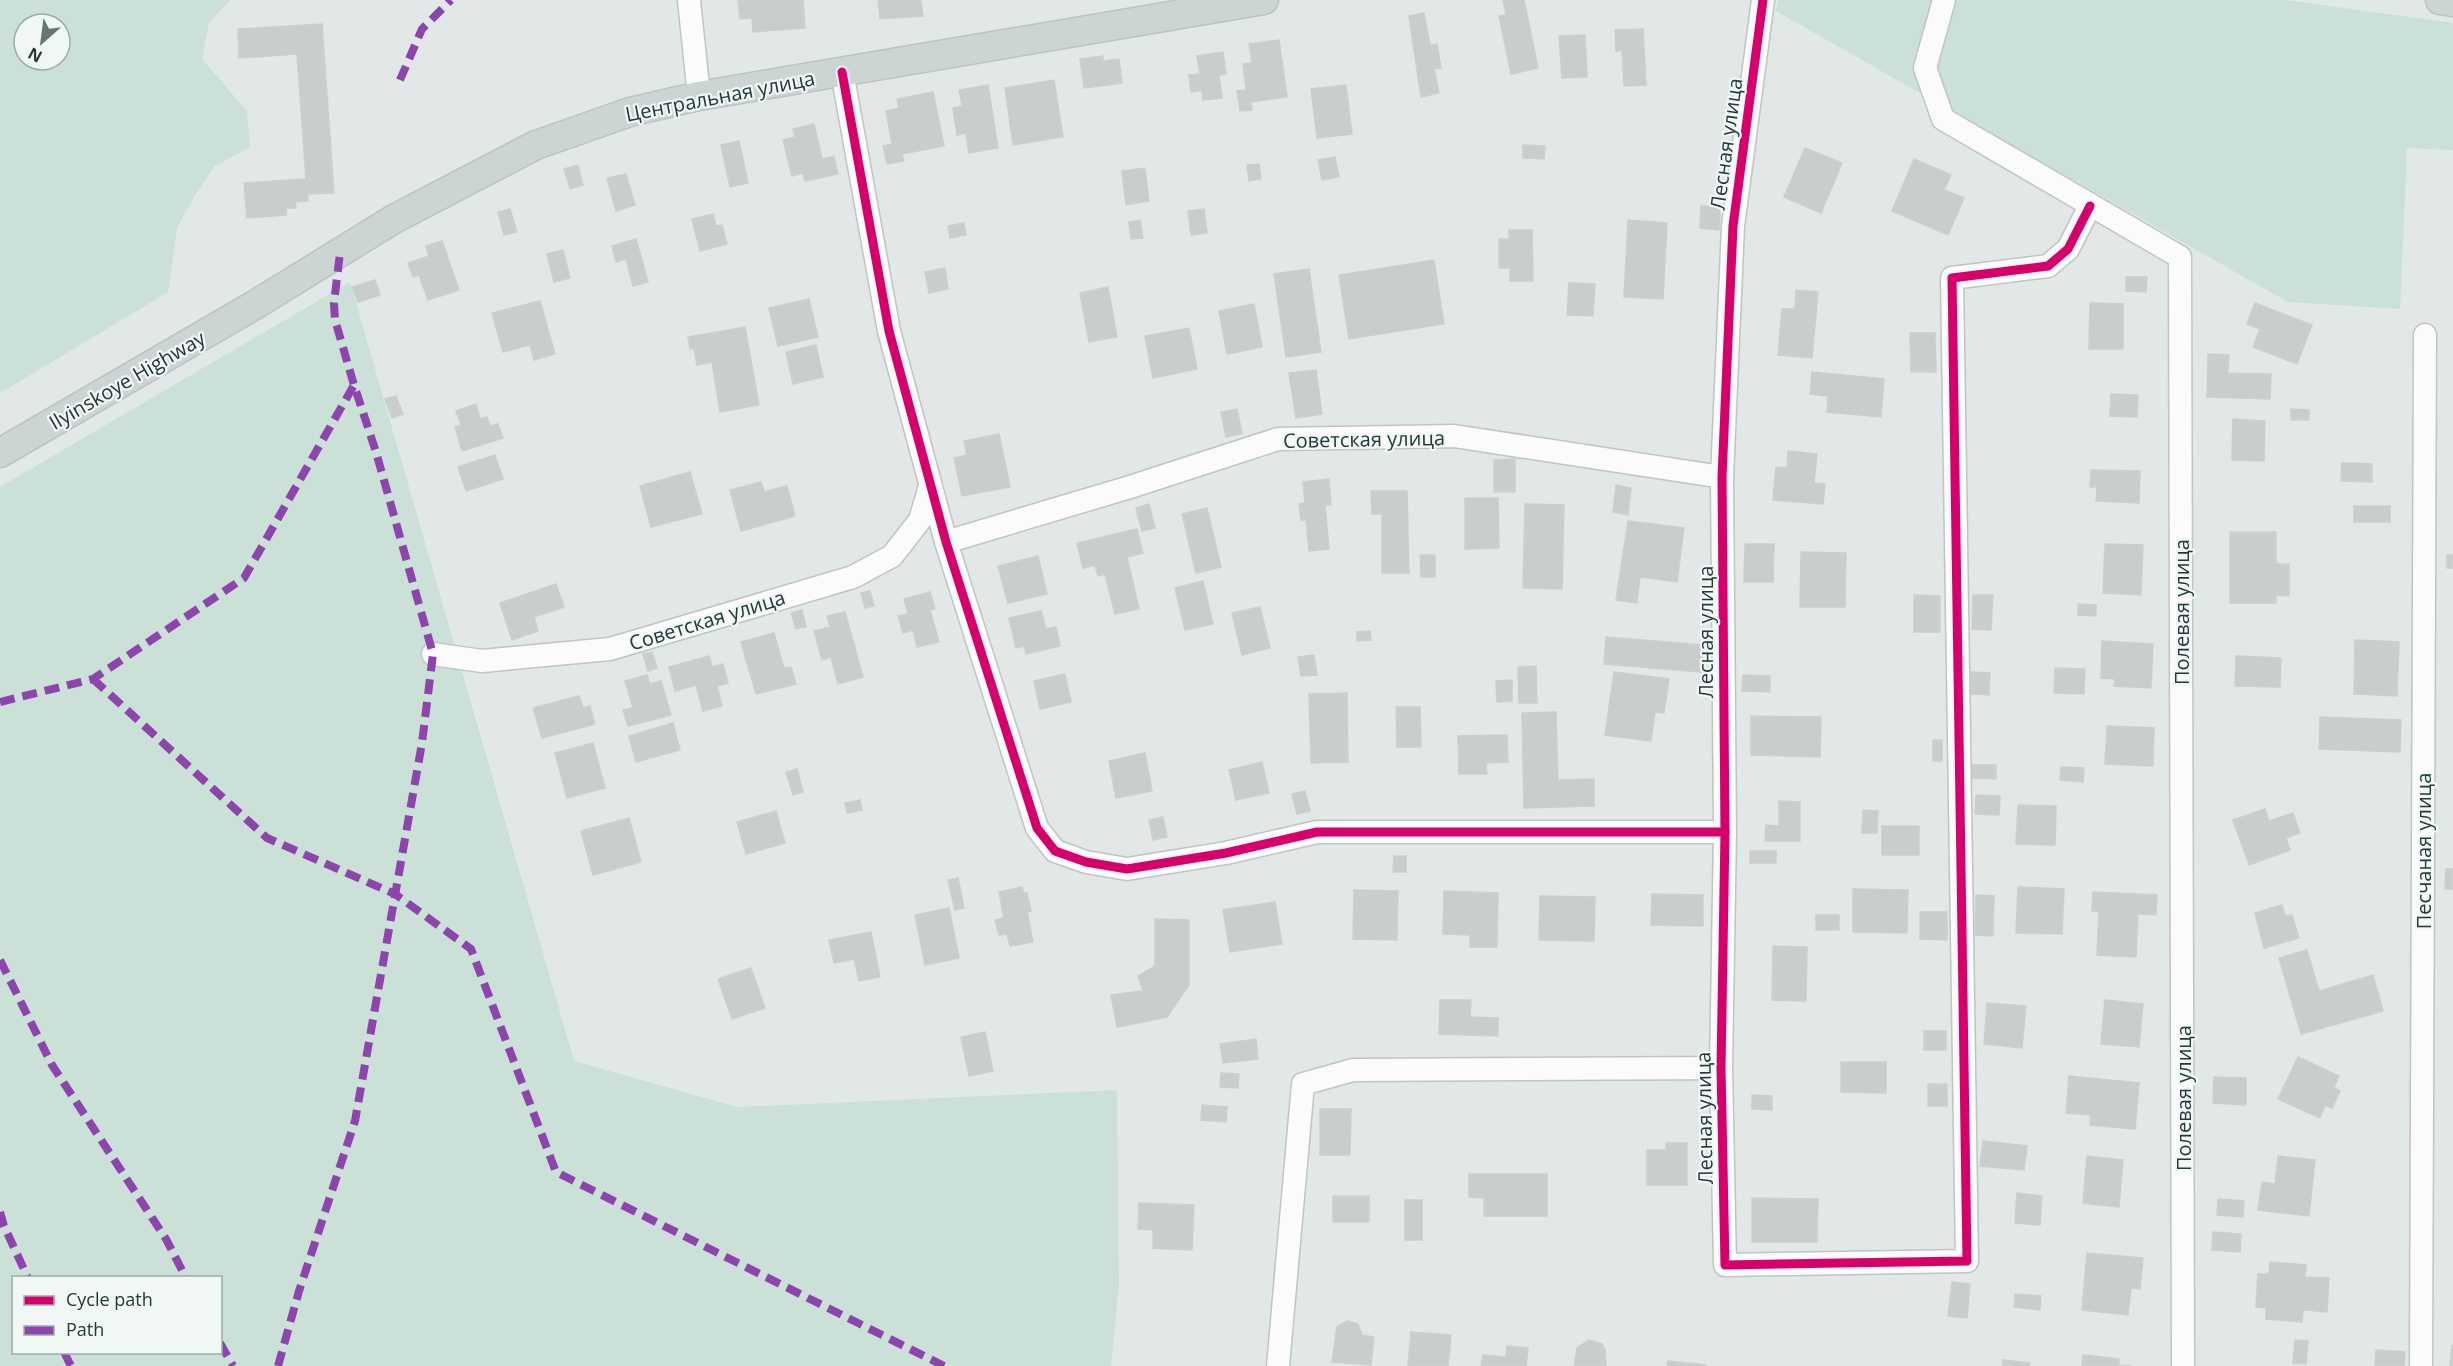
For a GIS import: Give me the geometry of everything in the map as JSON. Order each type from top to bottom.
[{"type":"main road","name":"Центральная улица","points":[[254,306],[394,219],[536,145],[630,112],[699,96],[842,72],[1180,7],[1264,0]]},
{"type":"main road","points":[[2440,0],[2453,2]]},
{"type":"main road","name":"Ilyinskoye Highway","points":[[0,453],[254,306]]},
{"type":"street","points":[[689,0],[699,96]]},
{"type":"street","name":"Лесная улица","points":[[1763,0],[1733,226],[1722,477],[1725,832],[1721,1068],[1725,1265],[1967,1261],[1952,278],[2048,266],[2068,249],[2090,206]]},
{"type":"street","name":"Полевая улица","points":[[1944,0],[1925,68],[1943,119],[2180,257],[2183,1366]]},
{"type":"street","points":[[842,72],[889,331],[946,542],[1036,828],[1055,850],[1086,862],[1127,869],[1226,853],[1317,832],[1725,832]]},
{"type":"street","name":"Песчаная улица","points":[[2421,1366],[2425,335]]},
{"type":"street","name":"Советская улица","points":[[946,542],[1130,487],[1278,439],[1454,436],[1722,477]]},
{"type":"street","name":"Советская улица","points":[[433,654],[482,661],[610,650],[853,577],[892,556],[920,520],[931,485]]},
{"type":"street","points":[[1278,1366],[1303,1084],[1353,1070],[1721,1068]]},
{"type":"green space","points":[[0,0],[230,0],[209,23],[202,59],[247,111],[250,147],[215,166],[195,195],[177,228],[168,292],[0,393]]},
{"type":"green space","points":[[1778,0],[2286,0],[2453,23],[2453,150],[2407,148],[2400,309],[2288,302],[1776,11]]},
{"type":"green space","points":[[350,282],[574,1061],[737,1107],[1117,1090],[1119,1284],[1111,1366],[0,1366],[0,487]]},
{"type":"building","points":[[738,0],[803,0],[805,28],[753,32],[752,18],[740,19]]},
{"type":"building","points":[[878,0],[921,0],[923,16],[880,19]]},
{"type":"building","points":[[1503,0],[1524,0],[1538,68],[1511,74],[1499,16],[1506,15]]},
{"type":"building","points":[[1424,13],[1430,45],[1437,44],[1441,68],[1434,69],[1439,93],[1421,97],[1409,16]]},
{"type":"building","points":[[322,24],[334,193],[308,194],[308,201],[295,202],[296,208],[286,208],[286,215],[247,218],[244,183],[306,179],[297,54],[239,58],[238,29]]},
{"type":"building","points":[[1643,29],[1646,85],[1624,86],[1622,50],[1616,51],[1615,30]]},
{"type":"building","points":[[1585,35],[1587,77],[1562,78],[1559,36]]},
{"type":"building","points":[[1279,40],[1287,97],[1251,102],[1252,110],[1240,111],[1237,91],[1246,90],[1243,64],[1252,63],[1249,44]]},
{"type":"building","points":[[1223,52],[1226,74],[1219,75],[1222,98],[1203,100],[1202,90],[1191,92],[1189,75],[1200,74],[1197,56]]},
{"type":"building","points":[[1103,56],[1103,61],[1119,59],[1122,83],[1084,88],[1080,59]]},
{"type":"building","points":[[1054,80],[1063,137],[1013,145],[1005,88]]},
{"type":"building","points":[[988,85],[998,148],[969,153],[966,133],[957,135],[953,108],[962,106],[959,90]]},
{"type":"building","points":[[1346,85],[1352,134],[1317,138],[1311,89]]},
{"type":"building","points":[[933,92],[944,146],[902,154],[904,161],[887,164],[883,146],[892,144],[886,111],[899,108],[897,99]]},
{"type":"building","points":[[814,124],[822,159],[834,156],[838,174],[805,181],[803,173],[792,176],[783,140],[795,137],[793,129]]},
{"type":"building","points":[[739,141],[748,183],[730,187],[721,145]]},
{"type":"building","points":[[1523,145],[1545,146],[1544,159],[1523,158]]},
{"type":"building","points":[[1805,148],[1842,163],[1821,213],[1784,197]]},
{"type":"building","points":[[1335,157],[1339,177],[1322,180],[1318,160]]},
{"type":"building","points":[[1914,159],[1951,175],[1944,190],[1964,198],[1948,235],[1892,211]]},
{"type":"building","points":[[1259,164],[1261,179],[1249,181],[1247,165]]},
{"type":"building","points":[[578,165],[583,185],[570,189],[564,169]]},
{"type":"building","points":[[1145,168],[1149,201],[1126,205],[1122,171]]},
{"type":"building","points":[[626,174],[635,205],[616,211],[607,178]]},
{"type":"building","points":[[1701,206],[1720,207],[1719,230],[1700,228]]},
{"type":"building","points":[[510,209],[517,232],[504,235],[498,212]]},
{"type":"building","points":[[1204,209],[1207,233],[1191,235],[1188,211]]},
{"type":"building","points":[[713,214],[716,226],[722,225],[727,244],[700,251],[692,219]]},
{"type":"building","points":[[1140,220],[1143,238],[1131,239],[1129,222]]},
{"type":"building","points":[[1628,220],[1667,223],[1663,299],[1624,297]]},
{"type":"building","points":[[964,223],[966,235],[950,238],[948,226]]},
{"type":"building","points":[[1509,230],[1532,230],[1533,281],[1510,281],[1510,268],[1499,268],[1499,239],[1509,239]]},
{"type":"building","points":[[636,239],[648,282],[633,286],[626,259],[616,262],[612,246]]},
{"type":"building","points":[[442,241],[459,290],[428,300],[419,275],[413,277],[408,263],[429,256],[426,246]]},
{"type":"building","points":[[563,250],[570,278],[554,282],[547,254]]},
{"type":"building","points":[[1434,260],[1444,324],[1349,339],[1339,275]]},
{"type":"building","points":[[945,268],[948,289],[929,293],[925,272]]},
{"type":"building","points":[[1309,269],[1321,352],[1286,357],[1274,274]]},
{"type":"building","points":[[2126,277],[2147,277],[2146,292],[2126,291]]},
{"type":"building","points":[[375,280],[380,295],[358,302],[352,287]]},
{"type":"building","points":[[1569,283],[1595,284],[1593,316],[1567,315]]},
{"type":"building","points":[[1108,287],[1117,337],[1089,342],[1080,293]]},
{"type":"building","points":[[1796,290],[1818,292],[1812,358],[1778,355],[1782,309],[1795,309]]},
{"type":"building","points":[[809,299],[818,337],[778,346],[769,308]]},
{"type":"building","points":[[540,301],[555,354],[534,360],[530,345],[503,352],[492,313]]},
{"type":"building","points":[[2090,303],[2123,304],[2123,349],[2089,349]]},
{"type":"building","points":[[2255,303],[2312,325],[2297,364],[2253,347],[2260,329],[2247,324]]},
{"type":"building","points":[[1254,304],[1262,347],[1227,354],[1219,311]]},
{"type":"building","points":[[745,327],[759,405],[720,412],[712,362],[697,365],[694,349],[690,349],[688,337]]},
{"type":"building","points":[[1189,328],[1197,369],[1153,378],[1145,336]]},
{"type":"building","points":[[1910,333],[1935,333],[1936,372],[1911,372]]},
{"type":"building","points":[[816,345],[823,377],[793,384],[786,352]]},
{"type":"building","points":[[2208,354],[2229,355],[2228,373],[2271,374],[2270,399],[2207,397]]},
{"type":"building","points":[[1316,370],[1322,414],[1296,418],[1289,373]]},
{"type":"building","points":[[1812,372],[1884,379],[1881,417],[1827,412],[1828,396],[1810,394]]},
{"type":"building","points":[[2111,394],[2138,395],[2137,417],[2110,416]]},
{"type":"building","points":[[396,396],[403,414],[392,418],[385,399]]},
{"type":"building","points":[[476,404],[480,419],[487,417],[490,426],[498,424],[503,438],[462,451],[455,427],[461,425],[456,411]]},
{"type":"building","points":[[1237,409],[1242,434],[1226,437],[1221,412]]},
{"type":"building","points":[[2291,409],[2309,410],[2309,420],[2291,420]]},
{"type":"building","points":[[2233,419],[2265,421],[2264,461],[2232,460]]},
{"type":"building","points":[[999,434],[1010,487],[962,496],[954,458],[967,455],[964,441]]},
{"type":"building","points":[[1788,451],[1817,454],[1814,483],[1825,484],[1823,504],[1773,500],[1776,467],[1787,468]]},
{"type":"building","points":[[495,455],[503,479],[466,491],[458,467]]},
{"type":"building","points":[[1515,459],[1515,492],[1494,492],[1494,460]]},
{"type":"building","points":[[2342,463],[2372,464],[2372,482],[2341,481]]},
{"type":"building","points":[[2091,470],[2140,471],[2139,503],[2096,501],[2097,487],[2090,487]]},
{"type":"building","points":[[690,472],[702,514],[651,527],[640,486]]},
{"type":"building","points":[[1329,479],[1331,505],[1325,505],[1329,549],[1309,551],[1306,520],[1301,520],[1299,504],[1305,503],[1303,482]]},
{"type":"building","points":[[761,482],[764,492],[787,486],[795,516],[741,531],[730,490]]},
{"type":"building","points":[[1616,485],[1631,488],[1628,515],[1613,512]]},
{"type":"building","points":[[1371,491],[1407,491],[1409,573],[1382,573],[1382,514],[1372,514]]},
{"type":"building","points":[[1465,498],[1498,498],[1499,548],[1465,549]]},
{"type":"building","points":[[1149,504],[1155,528],[1142,531],[1136,508]]},
{"type":"building","points":[[1525,504],[1564,505],[1562,589],[1523,588]]},
{"type":"building","points":[[2354,506],[2390,506],[2390,522],[2354,522]]},
{"type":"building","points":[[1207,508],[1221,567],[1196,573],[1182,514]]},
{"type":"building","points":[[1628,521],[1684,528],[1677,582],[1640,577],[1637,603],[1616,600]]},
{"type":"building","points":[[1137,529],[1143,553],[1127,557],[1139,609],[1115,614],[1105,574],[1098,576],[1095,565],[1083,568],[1077,543]]},
{"type":"building","points":[[2230,532],[2276,532],[2276,564],[2289,564],[2289,596],[2276,595],[2276,603],[2230,603]]},
{"type":"building","points":[[1745,544],[1774,544],[1773,582],[1744,582]]},
{"type":"building","points":[[2105,544],[2143,545],[2141,595],[2103,593]]},
{"type":"building","points":[[1801,552],[1846,553],[1845,607],[1800,607]]},
{"type":"building","points":[[1420,555],[1435,555],[1435,577],[1421,577]]},
{"type":"building","points":[[2447,555],[2453,555],[2453,568],[2447,568]]},
{"type":"building","points":[[1038,556],[1047,594],[1008,603],[998,566]]},
{"type":"building","points":[[1203,581],[1213,624],[1185,630],[1175,588]]},
{"type":"building","points":[[556,584],[564,607],[534,617],[538,631],[512,640],[500,603]]},
{"type":"building","points":[[870,591],[874,606],[865,608],[861,593]]},
{"type":"building","points":[[930,592],[935,609],[930,610],[939,642],[917,647],[913,630],[903,633],[898,616],[908,614],[904,599]]},
{"type":"building","points":[[1914,595],[1940,596],[1940,632],[1914,632]]},
{"type":"building","points":[[1973,595],[1993,595],[1991,630],[1972,629]]},
{"type":"building","points":[[2078,604],[2096,605],[2096,616],[2078,615]]},
{"type":"building","points":[[1260,607],[1270,648],[1242,655],[1232,613]]},
{"type":"building","points":[[802,610],[806,627],[796,629],[791,613]]},
{"type":"building","points":[[1041,611],[1046,629],[1056,627],[1060,646],[1026,654],[1024,646],[1016,648],[1009,618]]},
{"type":"building","points":[[845,612],[863,677],[838,684],[831,657],[822,660],[814,631],[830,627],[827,616]]},
{"type":"building","points":[[1370,631],[1371,640],[1357,641],[1357,632]]},
{"type":"building","points":[[774,633],[784,668],[791,667],[796,684],[756,694],[741,642]]},
{"type":"building","points":[[1606,637],[1703,645],[1701,672],[1604,664]]},
{"type":"building","points":[[2355,640],[2399,642],[2397,696],[2354,694]]},
{"type":"building","points":[[2102,641],[2153,644],[2151,688],[2114,686],[2115,679],[2101,678]]},
{"type":"building","points":[[652,652],[657,668],[648,671],[643,654]]},
{"type":"building","points":[[1314,655],[1317,675],[1301,676],[1298,657]]},
{"type":"building","points":[[709,656],[712,667],[723,664],[728,683],[717,686],[722,706],[703,711],[696,685],[675,691],[669,667]]},
{"type":"building","points":[[2236,656],[2281,658],[2280,687],[2235,686]]},
{"type":"building","points":[[1536,666],[1537,703],[1519,703],[1518,667]]},
{"type":"building","points":[[2055,668],[2085,669],[2084,694],[2054,693]]},
{"type":"building","points":[[1614,672],[1669,679],[1664,713],[1655,712],[1651,741],[1605,735]]},
{"type":"building","points":[[1971,672],[1990,673],[1989,695],[1971,694]]},
{"type":"building","points":[[1065,674],[1071,702],[1040,709],[1034,681]]},
{"type":"building","points":[[647,675],[650,684],[661,681],[671,715],[628,726],[623,710],[633,708],[625,681]]},
{"type":"building","points":[[1743,675],[1770,676],[1770,692],[1742,691]]},
{"type":"building","points":[[1512,680],[1512,701],[1497,702],[1496,681]]},
{"type":"building","points":[[1347,693],[1348,762],[1311,763],[1309,694]]},
{"type":"building","points":[[579,696],[583,708],[590,706],[595,724],[542,738],[533,708]]},
{"type":"building","points":[[1396,707],[1420,707],[1421,747],[1397,747]]},
{"type":"building","points":[[1556,712],[1558,780],[1594,779],[1594,806],[1524,808],[1522,713]]},
{"type":"building","points":[[1751,716],[1821,717],[1820,757],[1751,755]]},
{"type":"building","points":[[2320,717],[2401,720],[2400,752],[2319,749]]},
{"type":"building","points":[[673,723],[680,750],[636,762],[629,736]]},
{"type":"building","points":[[2107,726],[2154,728],[2153,766],[2105,764]]},
{"type":"building","points":[[1507,735],[1508,762],[1486,763],[1487,774],[1459,774],[1458,736]]},
{"type":"building","points":[[1933,740],[1942,740],[1942,761],[1933,761]]},
{"type":"building","points":[[593,743],[605,788],[567,798],[555,753]]},
{"type":"building","points":[[1145,753],[1152,791],[1116,798],[1109,761]]},
{"type":"building","points":[[1262,762],[1269,793],[1236,800],[1229,770]]},
{"type":"building","points":[[1972,765],[1996,765],[1996,779],[1971,778]]},
{"type":"building","points":[[2061,767],[2084,768],[2083,782],[2060,780]]},
{"type":"building","points":[[797,769],[803,792],[793,795],[786,772]]},
{"type":"building","points":[[1305,791],[1310,811],[1297,814],[1292,794]]},
{"type":"building","points":[[1976,795],[2000,796],[1999,815],[1975,814]]},
{"type":"building","points":[[860,800],[862,810],[847,813],[845,803]]},
{"type":"building","points":[[1779,801],[1800,802],[1800,841],[1765,841],[1766,825],[1779,826]]},
{"type":"building","points":[[2018,805],[2056,806],[2055,845],[2016,844]]},
{"type":"building","points":[[2265,809],[2269,821],[2293,813],[2300,833],[2286,838],[2290,850],[2249,865],[2233,820]]},
{"type":"building","points":[[1863,810],[1878,811],[1877,833],[1862,833]]},
{"type":"building","points":[[776,811],[785,843],[746,854],[737,822]]},
{"type":"building","points":[[1163,817],[1167,837],[1153,840],[1149,820]]},
{"type":"building","points":[[629,818],[641,862],[593,875],[581,831]]},
{"type":"building","points":[[1882,826],[1919,826],[1919,855],[1882,855]]},
{"type":"building","points":[[1750,851],[1776,851],[1776,863],[1750,863]]},
{"type":"building","points":[[1394,856],[1406,856],[1406,872],[1393,872]]},
{"type":"building","points":[[2446,869],[2453,869],[2453,889],[2445,889]]},
{"type":"building","points":[[958,878],[964,908],[955,910],[948,880]]},
{"type":"building","points":[[1022,887],[1024,893],[1027,893],[1031,911],[1027,911],[1033,942],[1010,946],[1007,934],[999,935],[995,920],[1004,918],[999,892]]},
{"type":"building","points":[[2018,887],[2064,889],[2062,934],[2016,933]]},
{"type":"building","points":[[1853,889],[1908,890],[1907,933],[1853,932]]},
{"type":"building","points":[[1354,890],[1398,891],[1397,940],[1353,939]]},
{"type":"building","points":[[1444,891],[1498,893],[1497,947],[1470,947],[1470,935],[1443,934]]},
{"type":"building","points":[[2093,892],[2157,895],[2156,915],[2138,914],[2136,957],[2097,955],[2099,911],[2092,911]]},
{"type":"building","points":[[1652,894],[1703,895],[1703,926],[1651,925]]},
{"type":"building","points":[[1976,895],[1994,896],[1993,936],[1975,935]]},
{"type":"building","points":[[1540,896],[1595,897],[1594,941],[1539,940]]},
{"type":"building","points":[[1275,902],[1282,944],[1230,952],[1223,910]]},
{"type":"building","points":[[2282,905],[2285,916],[2292,915],[2299,938],[2264,948],[2255,913]]},
{"type":"building","points":[[949,908],[959,958],[925,965],[915,915]]},
{"type":"building","points":[[1920,912],[1947,912],[1947,940],[1920,939]]},
{"type":"building","points":[[1816,915],[1839,915],[1839,930],[1816,930]]},
{"type":"building","points":[[1155,919],[1189,920],[1189,985],[1167,1017],[1117,1027],[1111,995],[1143,991],[1138,976],[1155,966]]},
{"type":"building","points":[[871,932],[880,977],[859,981],[854,959],[834,963],[829,940]]},
{"type":"building","points":[[1773,946],[1807,947],[1806,1001],[1772,1000]]},
{"type":"building","points":[[2307,950],[2319,991],[2373,975],[2383,1011],[2301,1034],[2279,958]]},
{"type":"building","points":[[751,968],[765,1008],[732,1019],[718,979]]},
{"type":"building","points":[[1440,1000],[1471,1000],[1470,1017],[1498,1018],[1498,1036],[1439,1034]]},
{"type":"building","points":[[2105,1000],[2143,1004],[2139,1047],[2101,1044]]},
{"type":"building","points":[[1987,1003],[2026,1006],[2022,1048],[1984,1044]]},
{"type":"building","points":[[1924,1031],[1946,1031],[1946,1050],[1924,1050]]},
{"type":"building","points":[[985,1032],[993,1071],[969,1076],[961,1037]]},
{"type":"building","points":[[1256,1039],[1258,1059],[1223,1063],[1220,1044]]},
{"type":"building","points":[[2298,1057],[2339,1076],[2334,1087],[2340,1091],[2332,1108],[2325,1105],[2320,1118],[2278,1099]]},
{"type":"building","points":[[1841,1062],[1886,1062],[1886,1093],[1841,1092]]},
{"type":"building","points":[[1221,1073],[1239,1074],[1238,1088],[1220,1087]]},
{"type":"building","points":[[2069,1076],[2139,1083],[2135,1129],[2090,1125],[2091,1115],[2066,1113]]},
{"type":"building","points":[[2214,1077],[2246,1078],[2246,1105],[2213,1103]]},
{"type":"building","points":[[1928,1084],[1947,1084],[1947,1106],[1928,1106]]},
{"type":"building","points":[[1752,1095],[1772,1096],[1772,1110],[1752,1109]]},
{"type":"building","points":[[1202,1105],[1227,1107],[1226,1122],[1201,1120]]},
{"type":"building","points":[[1320,1109],[1351,1109],[1350,1155],[1320,1155]]},
{"type":"building","points":[[1983,1141],[2027,1146],[2024,1170],[1980,1166]]},
{"type":"building","points":[[1666,1143],[1687,1143],[1687,1185],[1647,1185],[1647,1150],[1666,1150]]},
{"type":"building","points":[[2087,1156],[2123,1160],[2119,1207],[2083,1203]]},
{"type":"building","points":[[2278,1156],[2315,1160],[2309,1216],[2258,1210],[2262,1182],[2275,1184]]},
{"type":"building","points":[[1469,1174],[1547,1174],[1547,1216],[1484,1216],[1484,1198],[1469,1197]]},
{"type":"building","points":[[2017,1193],[2042,1196],[2040,1225],[2015,1223]]},
{"type":"building","points":[[1333,1196],[1369,1196],[1369,1222],[1333,1222]]},
{"type":"building","points":[[1752,1198],[1818,1199],[1817,1242],[1752,1242]]},
{"type":"building","points":[[2218,1199],[2244,1201],[2243,1217],[2217,1215]]},
{"type":"building","points":[[1405,1200],[1422,1200],[1422,1240],[1405,1240]]},
{"type":"building","points":[[1139,1203],[1194,1205],[1192,1250],[1153,1248],[1153,1230],[1138,1229]]},
{"type":"building","points":[[2213,1232],[2241,1234],[2240,1252],[2212,1250]]},
{"type":"building","points":[[2087,1253],[2143,1258],[2140,1289],[2131,1288],[2128,1315],[2082,1310]]},
{"type":"building","points":[[2270,1262],[2306,1265],[2305,1277],[2329,1278],[2327,1312],[2303,1310],[2302,1322],[2266,1319],[2266,1308],[2256,1307],[2258,1274],[2269,1274]]},
{"type":"building","points":[[1952,1282],[1970,1284],[1967,1318],[1948,1316]]},
{"type":"building","points":[[2015,1294],[2041,1296],[2040,1310],[2014,1307]]},
{"type":"building","points":[[1347,1321],[1358,1324],[1362,1335],[1374,1337],[1371,1365],[1332,1362],[1337,1327]]},
{"type":"building","points":[[1411,1332],[1451,1335],[1448,1366],[1408,1366]]},
{"type":"building","points":[[1589,1340],[1602,1344],[1605,1350],[1606,1366],[1574,1366],[1577,1348]]},
{"type":"building","points":[[2295,1340],[2308,1341],[2306,1364],[2293,1363]]},
{"type":"building","points":[[2452,1345],[2453,1366],[2450,1366]]},
{"type":"building","points":[[1507,1346],[1528,1348],[1526,1366],[1481,1366],[1483,1355],[1506,1357]]},
{"type":"building","points":[[2376,1350],[2405,1352],[2404,1366],[2375,1366]]},
{"type":"building","points":[[2083,1355],[2119,1359],[2119,1365],[2131,1366],[2082,1366]]},
{"type":"building","points":[[2003,1360],[2030,1363],[2029,1366],[2003,1366]]},
{"type":"building","points":[[1668,1361],[1706,1365],[1706,1366],[1667,1366]]},
{"type":"marked path","points":[[400,80],[422,29],[451,0]]},
{"type":"marked path","points":[[278,1366],[299,1291],[355,1121],[422,743],[433,654],[376,452],[335,320],[334,303],[340,253]]},
{"type":"marked path","points":[[0,702],[93,679],[244,578],[354,385]]},
{"type":"marked path","points":[[93,679],[267,838],[395,894],[471,949],[556,1172],[944,1366]]},
{"type":"marked path","points":[[0,960],[52,1065],[166,1239],[185,1276]]},
{"type":"marked path","points":[[0,1212],[27,1276]]},
{"type":"marked path","points":[[222,1347],[233,1366]]},
{"type":"marked path","points":[[65,1354],[71,1366]]},
{"type":"cycle path","points":[[1763,0],[1733,226],[1722,477],[1725,832],[1721,1068],[1725,1265],[1967,1261],[1952,278],[2048,266],[2068,249],[2090,206]]},
{"type":"cycle path","points":[[842,72],[889,331],[946,542],[1037,828],[1055,851],[1086,862],[1127,869],[1226,853],[1317,832],[1725,832]]}]
